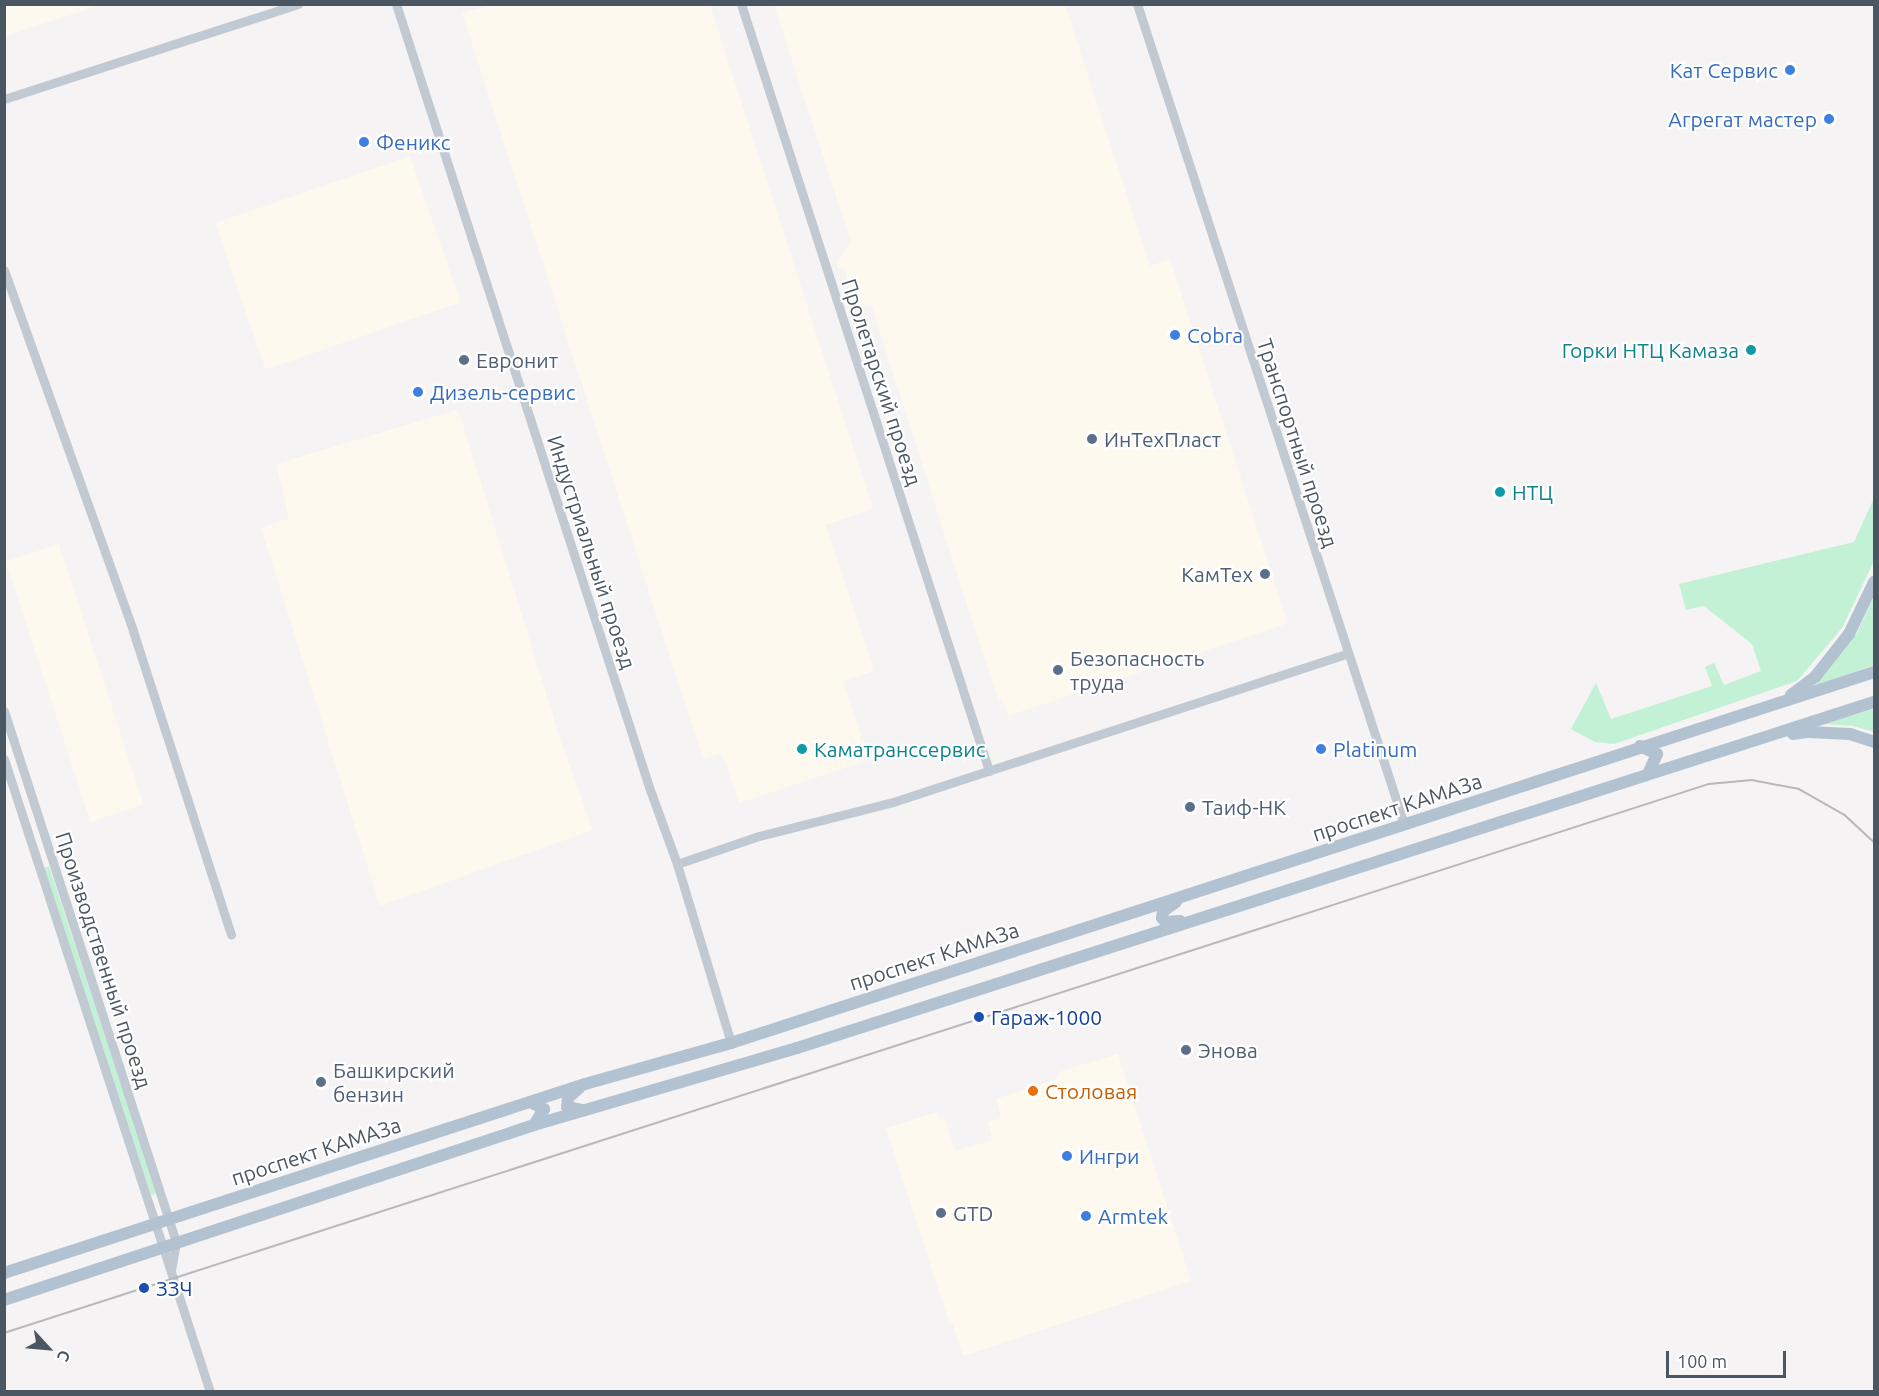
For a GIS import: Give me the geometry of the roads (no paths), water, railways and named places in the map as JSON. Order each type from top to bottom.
[{"type":"main road","points":[[1760,710],[1794,694],[1815,677],[1849,634],[1875,582]]},
{"type":"main road","name":"проспект КАМАЗа","points":[[4,1273],[585,1084],[731,1042],[1640,746],[1875,672]]},
{"type":"main road","name":"проспект КАМАЗа","points":[[4,1300],[534,1125],[797,1048],[1649,772],[1875,702]]},
{"type":"main road","points":[[1759,739],[1808,732],[1850,734],[1875,742]]},
{"type":"main road","points":[[1640,746],[1657,754],[1649,772]]},
{"type":"main road","points":[[1187,895],[1163,911],[1162,918],[1166,922],[1193,921]]},
{"type":"main road","points":[[583,1110],[572,1111],[567,1107],[567,1102],[572,1093],[585,1084]]},
{"type":"main road","points":[[530,1102],[544,1109],[534,1125]]},
{"type":"street","points":[[4,99],[298,4]]},
{"type":"street","name":"Индустриальный проезд","points":[[396,4],[649,787],[676,864],[731,1042]]},
{"type":"street","name":"Пролетарский проезд","points":[[741,4],[989,771]]},
{"type":"street","name":"Транспортный проезд","points":[[1137,4],[1404,824]]},
{"type":"street","points":[[4,270],[133,631],[231,935]]},
{"type":"street","points":[[676,864],[759,836],[893,802],[1347,654]]},
{"type":"street","name":"Производственный проезд","points":[[4,711],[176,1242]]},
{"type":"street","name":"Производственный проезд","points":[[4,759],[161,1247]]},
{"type":"street","points":[[27,829],[41,824]]},
{"type":"street","points":[[171,1270],[176,1242]]},
{"type":"street","points":[[161,1247],[171,1270],[210,1392]]},
{"type":"tram line","points":[[4,1333],[1709,784],[1752,780],[1799,789],[1845,815],[1874,842]]},
{"type":"place","name":"Кат Сервис","points":[[1790,70]]},
{"type":"place","name":"Агрегат мастер","points":[[1829,119]]},
{"type":"place","name":"Феникс","points":[[364,142]]},
{"type":"place","name":"Cobra","points":[[1175,335]]},
{"type":"place","name":"Горки НТЦ Камаза","points":[[1751,350]]},
{"type":"place","name":"Евронит","points":[[464,360]]},
{"type":"place","name":"Дизель-сервис","points":[[418,392]]},
{"type":"place","name":"ИнТехПласт","points":[[1092,439]]},
{"type":"place","name":"НТЦ","points":[[1500,492]]},
{"type":"place","name":"КамТех","points":[[1265,574]]},
{"type":"place","name":"Безопасность труда","points":[[1058,670]]},
{"type":"place","name":"Каматранссервис","points":[[802,749]]},
{"type":"place","name":"Platinum","points":[[1321,749]]},
{"type":"place","name":"Таиф-НК","points":[[1190,807]]},
{"type":"place","name":"Гараж-1000","points":[[979,1017]]},
{"type":"place","name":"Энова","points":[[1186,1050]]},
{"type":"place","name":"Башкирский бензин","points":[[321,1082]]},
{"type":"place","name":"Столовая","points":[[1033,1091]]},
{"type":"place","name":"Ингри","points":[[1067,1156]]},
{"type":"place","name":"GTD","points":[[941,1213]]},
{"type":"place","name":"Armtek","points":[[1086,1216]]},
{"type":"place","name":"ЗЗЧ","points":[[144,1288]]}]
